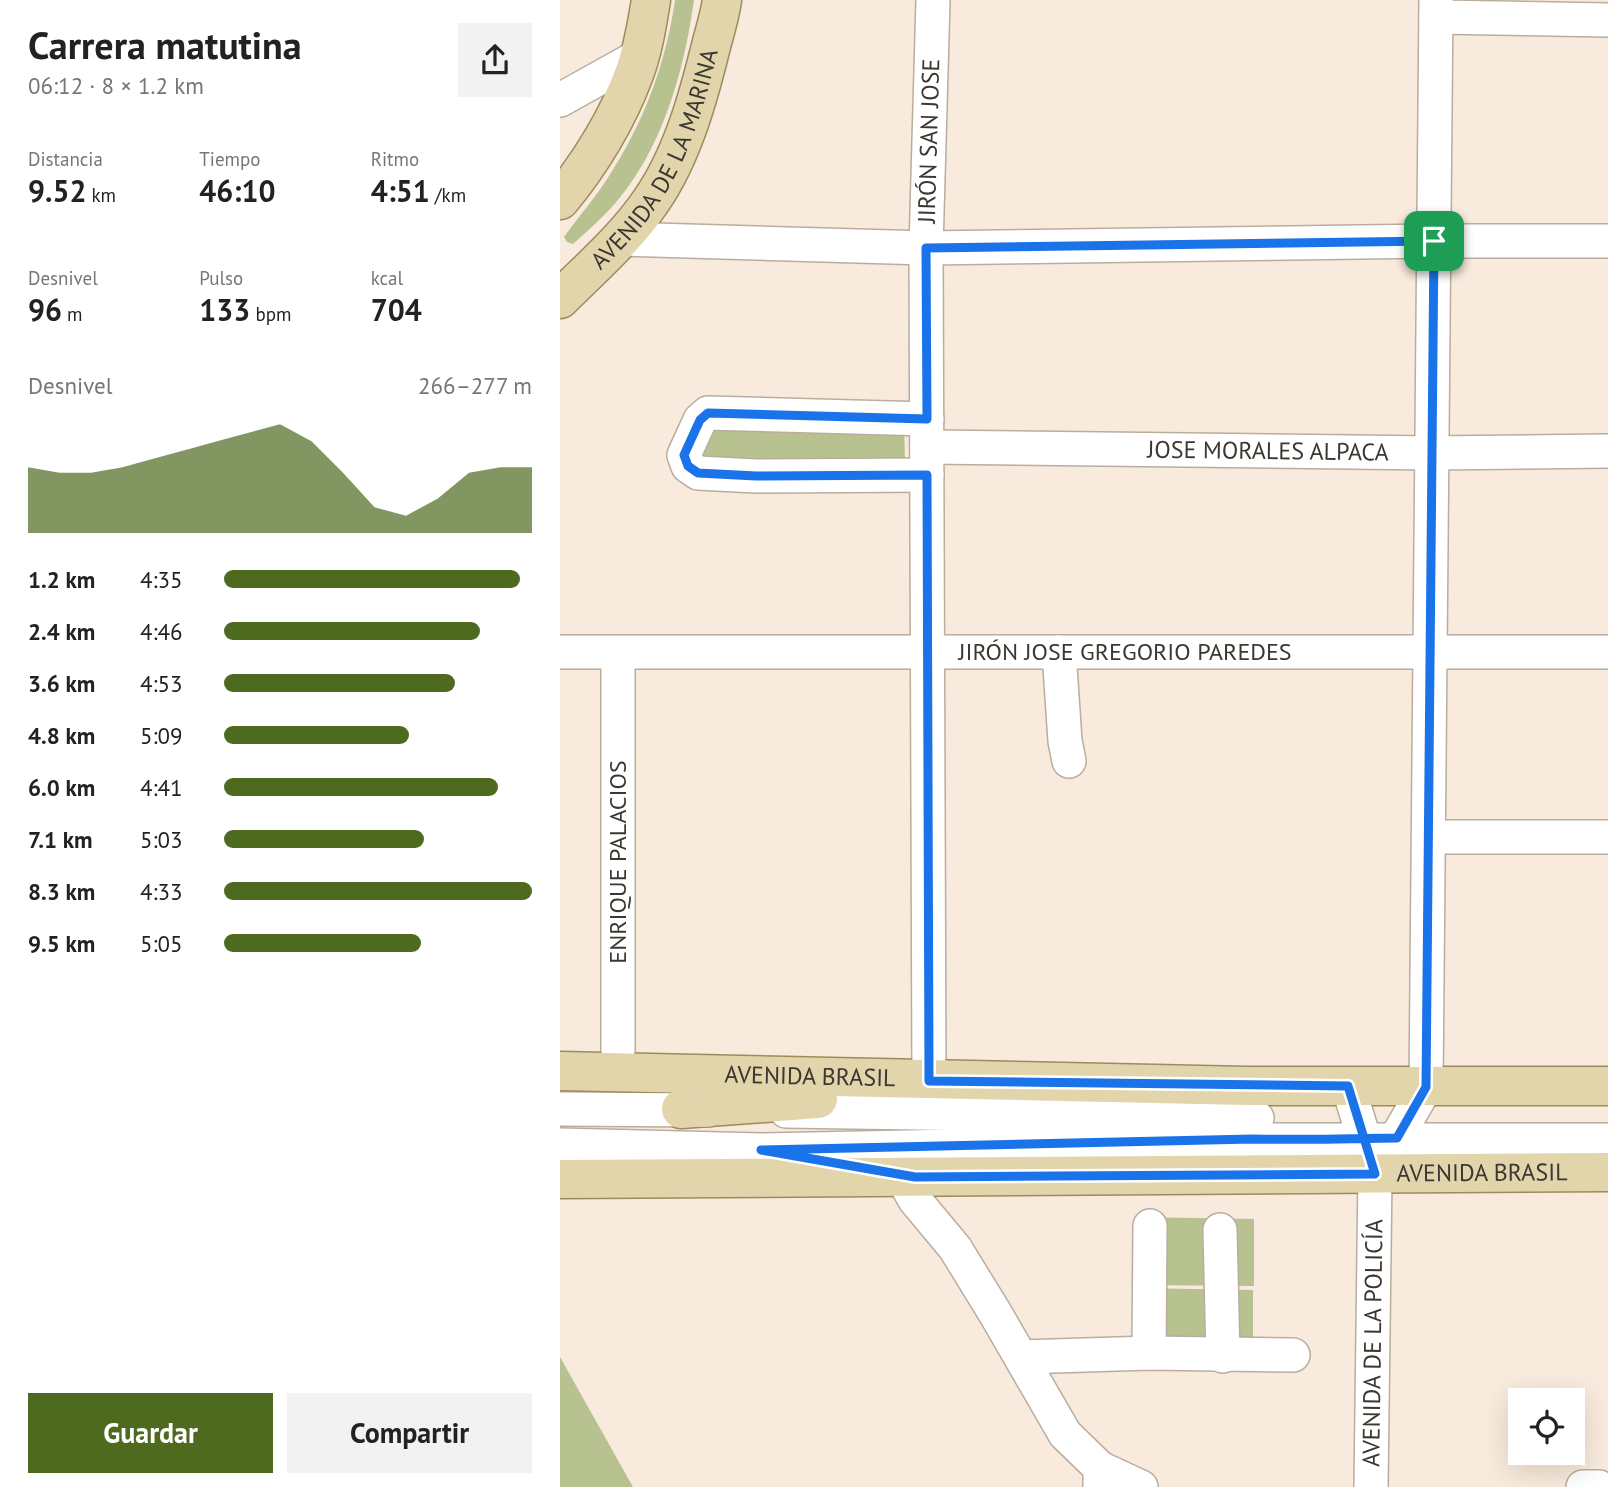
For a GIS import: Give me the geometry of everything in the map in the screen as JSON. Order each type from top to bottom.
[{"type":"main road","name":"AVENIDA DE LA MARINA","points":[[560,200],[590,159],[635,74],[651,0]]},
{"type":"main road","name":"AVENIDA DE LA MARINA","points":[[560,299],[621,239],[652,200],[671,164],[690,118],[722,0]]},
{"type":"main road","points":[[560,311],[621,239]]},
{"type":"main road","name":"AVENIDA BRASIL","points":[[560,1071],[929,1081],[1383,1123],[1608,1172]]},
{"type":"main road","points":[[681,1109],[901,1091],[929,1081]]},
{"type":"main road","name":"AVENIDA BRASIL","points":[[560,1179],[908,1176],[1383,1123],[1608,1086]]},
{"type":"main road","points":[[761,1150],[908,1176]]},
{"type":"street","name":"JIRÓN SAN JOSE","points":[[929,1081],[926,248],[933,0]]},
{"type":"street","points":[[1436,8],[1608,20]]},
{"type":"street","name":"AVENIDA DE LA POLICÍA","points":[[1371,1487],[1383,1123],[1429,837],[1436,8]]},
{"type":"street","points":[[560,100],[639,56]]},
{"type":"street","points":[[621,239],[926,248],[1608,241]]},
{"type":"street","points":[[708,413],[927,447],[756,476],[698,473],[688,466],[684,455],[700,420],[708,413]]},
{"type":"street","name":"JOSE MORALES ALPACA","points":[[927,447],[1432,453],[1608,451]]},
{"type":"street","name":"JIRÓN JOSE GREGORIO PAREDES","points":[[560,652],[1608,652]]},
{"type":"street","points":[[1059,652],[1065,741],[1069,761]]},
{"type":"street","name":"ENRIQUE PALACIOS","points":[[618,653],[618,1071]]},
{"type":"street","points":[[1429,837],[1608,837]]},
{"type":"street","name":"AVENIDA BRASIL","points":[[560,1109],[1383,1123],[1608,1140]]},
{"type":"street","name":"AVENIDA BRASIL","points":[[560,1144],[761,1150],[1383,1123],[1608,1117]]},
{"type":"street","points":[[908,1176],[915,1200],[955,1248],[1065,1434],[1100,1477],[1141,1487]]},
{"type":"street","points":[[1149,1353],[1150,1226]]},
{"type":"street","points":[[1220,1230],[1223,1356]]},
{"type":"street","points":[[1021,1357],[1149,1353],[1293,1355]]},
{"type":"street","points":[[1583,1487],[1600,1487]]},
{"type":"green space","points":[[675,0],[694,0],[677,82],[657,136],[629,185],[612,207],[573,244],[567,242],[564,237],[622,156],[643,113],[666,46]]},
{"type":"green space","points":[[904,423],[905,462],[709,462],[699,458],[702,429]]},
{"type":"green space","points":[[1136,1217],[1254,1219],[1254,1286],[1135,1285]]},
{"type":"green space","points":[[1135,1288],[1253,1290],[1253,1358],[1134,1356]]},
{"type":"green space","points":[[560,1357],[633,1487],[560,1487]]},
{"type":"route","points":[[1434,241],[926,248],[927,419],[713,412],[705,414],[700,420],[684,455],[688,466],[698,473],[756,476],[927,475],[929,1081],[1348,1086],[1364,1139],[1375,1174],[915,1177],[761,1150],[1253,1139],[1331,1140],[1364,1139],[1397,1138],[1426,1087],[1434,241]]}]
